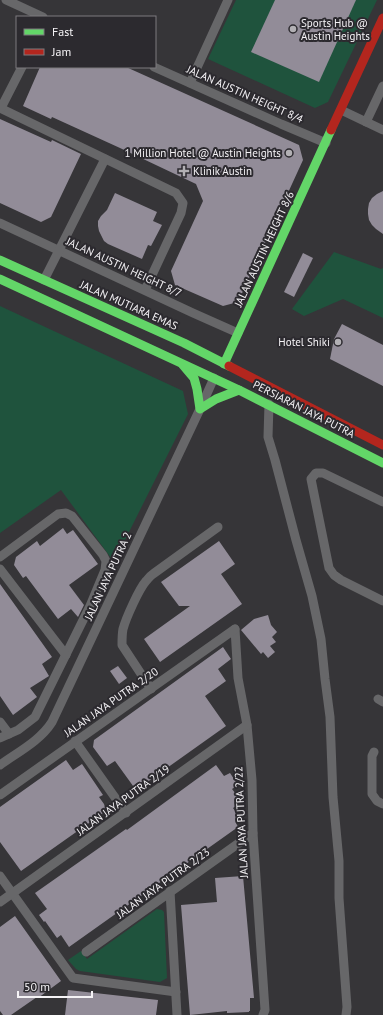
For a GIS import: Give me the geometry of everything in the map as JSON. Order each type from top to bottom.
[{"type":"main road","name":"JALAN AUSTIN HEIGHT 8/6","points":[[224,364],[383,18]]},
{"type":"main road","name":"JALAN MUTIARA EMAS","points":[[0,260],[184,343],[247,376]]},
{"type":"main road","points":[[0,279],[214,378]]},
{"type":"main road","points":[[184,343],[190,352],[209,366],[214,378]]},
{"type":"main road","points":[[181,362],[194,378],[200,409],[216,399],[239,390]]},
{"type":"main road","points":[[214,378],[223,373],[247,376]]},
{"type":"main road","name":"PERSIARAN JAYA PUTRA","points":[[247,376],[383,445]]},
{"type":"main road","name":"PERSIARAN JAYA PUTRA","points":[[214,378],[383,462]]},
{"type":"street","points":[[6,0],[41,16]]},
{"type":"street","points":[[190,83],[228,0]]},
{"type":"street","points":[[21,68],[0,108],[176,193],[183,203],[181,214],[145,290]]},
{"type":"street","name":"JALAN AUSTIN HEIGHT 8/4","points":[[156,68],[326,143]]},
{"type":"street","points":[[366,122],[383,86]]},
{"type":"street","points":[[341,110],[383,130]]},
{"type":"street","points":[[44,280],[105,159]]},
{"type":"street","name":"JALAN AUSTIN HEIGHT 8/7","points":[[0,223],[238,333]]},
{"type":"street","name":"JALAN JAYA PUTRA 2","points":[[0,765],[40,737],[52,722],[214,378]]},
{"type":"street","points":[[269,404],[268,437],[276,460],[312,596],[321,638],[330,717],[333,797],[339,861],[339,898],[347,1007],[346,1015]]},
{"type":"street","points":[[383,502],[323,473],[316,473],[311,479],[329,568],[334,575],[341,580],[383,601]]},
{"type":"street","points":[[0,558],[58,514],[66,513],[72,516],[103,555],[106,561],[105,570],[90,606],[35,717],[18,730],[0,738]]},
{"type":"street","points":[[151,688],[122,645],[123,629],[127,618],[140,590],[152,574],[218,527]]},
{"type":"street","points":[[0,569],[66,655]]},
{"type":"street","name":"JALAN JAYA PUTRA 2/20","points":[[0,795],[235,629]]},
{"type":"street","name":"JALAN JAYA PUTRA 2/22","points":[[235,629],[238,678],[247,725],[252,780],[253,833],[265,1010],[263,1015]]},
{"type":"street","points":[[0,722],[9,734]]},
{"type":"street","name":"JALAN JAYA PUTRA 2/19","points":[[0,902],[247,725]]},
{"type":"street","points":[[76,741],[126,813]]},
{"type":"street","points":[[374,752],[372,756],[372,794],[377,801],[383,804]]},
{"type":"street","name":"JALAN JAYA PUTRA 2/23","points":[[86,952],[253,833]]},
{"type":"street","points":[[0,876],[74,978],[176,992]]},
{"type":"street","points":[[170,891],[177,1015]]},
{"type":"green space","name":"Sports Hub @ Austin Heights","points":[[236,0],[377,0],[328,102],[315,108],[208,59]]},
{"type":"green space","points":[[334,252],[381,269],[383,268],[383,318],[343,299],[304,316],[292,309]]},
{"type":"green space","points":[[0,306],[183,391],[188,414],[114,562],[61,490],[0,533]]},
{"type":"green space","points":[[157,909],[164,912],[167,978],[160,982],[80,971],[76,969],[68,960],[81,951],[87,959]]},
{"type":"building","points":[[275,0],[356,0],[319,82],[251,52]]},
{"type":"building","points":[[40,68],[128,68],[299,145],[303,160],[238,302],[223,306],[175,285],[171,271],[203,201],[196,184],[52,117],[51,119],[23,106]]},
{"type":"building","points":[[0,119],[51,142],[52,140],[81,154],[51,217],[41,222],[0,203]]},
{"type":"building","points":[[383,191],[383,234],[372,225],[369,220],[368,209],[372,198]]},
{"type":"building","points":[[115,193],[157,212],[153,221],[162,225],[151,246],[148,245],[142,259],[108,244],[104,241],[99,231],[98,221],[107,210]]},
{"type":"building","points":[[303,253],[313,258],[294,297],[284,292]]},
{"type":"building","points":[[342,324],[383,345],[383,386],[330,359],[334,339]]},
{"type":"building","points":[[63,528],[67,534],[73,530],[98,564],[69,585],[84,605],[78,617],[71,609],[58,619],[26,576],[23,578],[14,565],[16,557],[37,541],[40,546]]},
{"type":"building","points":[[219,541],[235,564],[221,574],[242,604],[160,662],[144,639],[190,606],[179,606],[161,582]]},
{"type":"building","points":[[0,584],[52,657],[42,664],[49,676],[30,688],[37,697],[13,715],[0,696]]},
{"type":"building","points":[[268,615],[271,625],[277,632],[272,637],[276,642],[270,646],[275,652],[268,658],[263,652],[261,654],[241,630],[254,619]]},
{"type":"building","points":[[223,647],[231,659],[218,669],[226,681],[205,696],[226,726],[136,790],[115,761],[107,766],[93,747],[94,740]]},
{"type":"building","points":[[118,666],[127,678],[119,684],[110,671]]},
{"type":"building","points":[[66,760],[73,770],[82,764],[103,795],[99,797],[104,804],[106,811],[21,871],[0,842],[0,807]]},
{"type":"building","points":[[216,765],[224,776],[230,773],[238,785],[232,789],[242,802],[233,808],[241,820],[236,823],[238,827],[69,947],[61,935],[57,938],[39,915],[47,909],[35,893],[126,829],[127,830]]},
{"type":"building","points":[[243,876],[254,998],[250,998],[250,1011],[227,1013],[227,1011],[190,1015],[181,905],[217,902],[215,878]]},
{"type":"building","points":[[15,916],[61,981],[11,1015],[3,1015],[0,1011],[0,927]]},
{"type":"building","points":[[68,990],[158,1000],[156,1015],[65,1015]]},
{"type":"traffic: fast","points":[[224,364],[331,130]]},
{"type":"traffic: fast","points":[[0,260],[184,343],[229,366]]},
{"type":"traffic: fast","points":[[0,279],[239,390],[383,463]]},
{"type":"traffic: fast","points":[[183,365],[194,378],[200,409],[216,399],[239,390]]},
{"type":"traffic: jam","points":[[331,130],[383,18]]},
{"type":"traffic: jam","points":[[229,366],[383,445]]},
{"type":"place","name":"Sports Hub @ Austin Heights","points":[[293,29]]},
{"type":"place","name":"1 Million Hotel @ Austin Heights","points":[[289,153]]},
{"type":"place","name":"Klinik Austin","points":[[184,171]]},
{"type":"place","name":"Hotel Shiki","points":[[338,342]]}]
